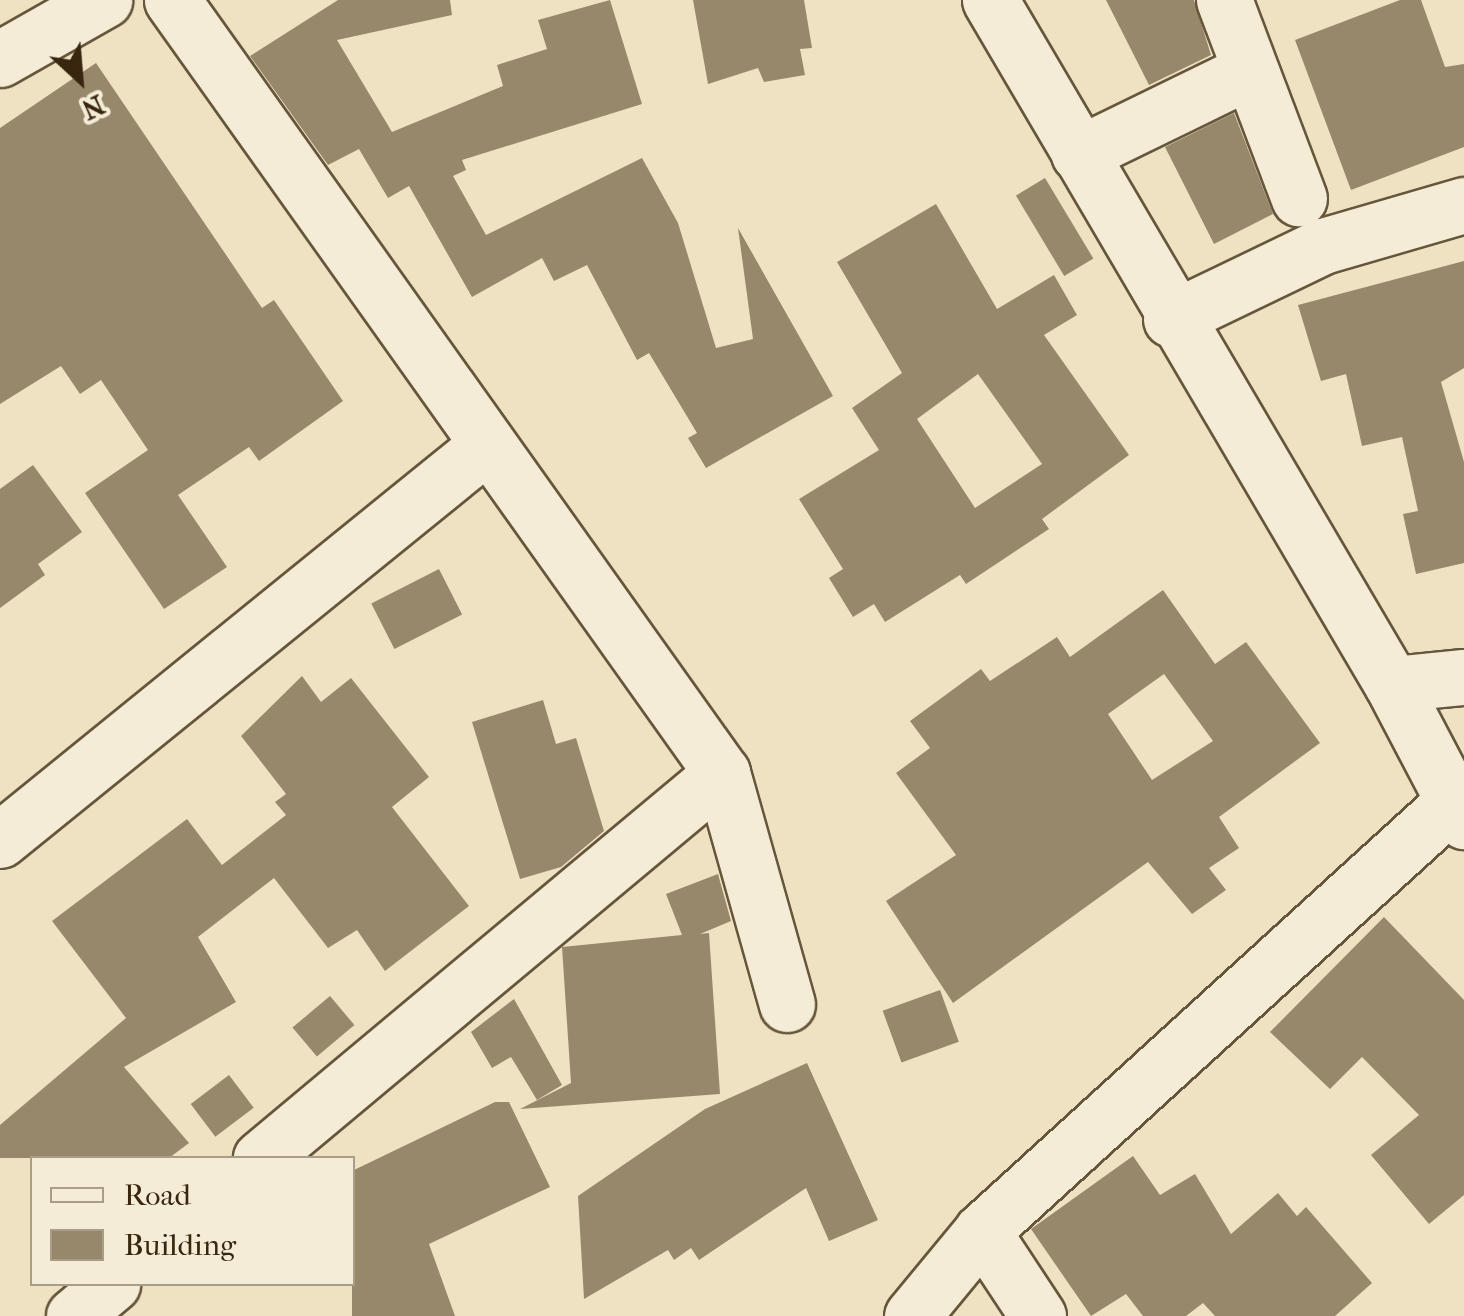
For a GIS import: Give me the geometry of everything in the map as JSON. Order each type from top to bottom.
[{"type":"street","points":[[0,59],[104,0]]},
{"type":"street","points":[[172,0],[486,446],[694,724],[722,773],[787,1004]]},
{"type":"street","points":[[912,1316],[982,1231],[1458,813],[1392,684],[1171,320],[990,0]]},
{"type":"street","points":[[1224,0],[1299,198]]},
{"type":"street","points":[[1078,154],[1249,71]]},
{"type":"street","points":[[1171,320],[1323,246],[1464,205]]},
{"type":"street","points":[[0,840],[486,446]]},
{"type":"street","points":[[1392,684],[1464,677]]},
{"type":"street","points":[[263,1156],[722,773]]},
{"type":"street","points":[[982,1231],[1038,1316]]},
{"type":"street","points":[[74,1316],[110,1286]]},
{"type":"building","points":[[338,0],[450,0],[452,15],[337,40],[392,132],[503,86],[497,65],[547,49],[538,20],[610,0],[642,104],[462,160],[466,170],[453,176],[486,235],[642,158],[678,223],[716,348],[753,339],[738,228],[833,396],[706,468],[688,438],[697,433],[649,353],[637,360],[587,265],[554,281],[542,258],[472,297],[409,186],[388,198],[359,149],[328,165],[250,56]]},
{"type":"building","points":[[693,0],[804,0],[812,48],[800,49],[805,75],[764,82],[758,68],[708,84]]},
{"type":"building","points":[[1106,0],[1194,0],[1211,55],[1149,85]]},
{"type":"building","points":[[1400,0],[1421,0],[1445,67],[1464,64],[1464,147],[1351,190],[1295,40]]},
{"type":"building","points":[[96,63],[262,308],[274,300],[343,401],[259,461],[249,447],[178,495],[227,567],[164,609],[85,493],[148,450],[101,380],[80,394],[61,366],[0,404],[0,128]]},
{"type":"building","points":[[1234,113],[1273,214],[1214,244],[1165,147]]},
{"type":"building","points":[[1045,178],[1093,259],[1064,276],[1016,196]]},
{"type":"building","points":[[936,204],[997,309],[1054,275],[1077,315],[1044,335],[1129,455],[1042,519],[1049,529],[966,584],[960,575],[885,622],[874,604],[853,617],[829,578],[843,569],[799,499],[879,450],[852,408],[902,373],[837,262]],"holes":[[[978,374],[1042,464],[975,508],[917,419]]]},
{"type":"building","points":[[1464,261],[1464,368],[1441,382],[1464,462],[1464,563],[1416,574],[1403,514],[1418,511],[1402,437],[1362,446],[1346,374],[1321,381],[1298,305]]},
{"type":"building","points":[[33,465],[82,532],[38,564],[45,575],[0,608],[0,489]]},
{"type":"building","points":[[439,569],[462,614],[394,649],[371,604]]},
{"type":"building","points":[[1163,590],[1215,664],[1246,642],[1320,743],[1219,817],[1239,848],[1209,868],[1226,890],[1192,914],[1148,862],[953,1003],[886,901],[956,855],[896,773],[930,748],[910,721],[981,669],[990,681],[1057,637],[1070,657]],"holes":[[[1164,674],[1213,741],[1152,780],[1108,714]]]},
{"type":"building","points":[[302,676],[321,702],[351,678],[429,777],[392,807],[469,906],[385,971],[357,930],[328,948],[274,878],[198,937],[236,1002],[124,1067],[189,1143],[172,1156],[0,1158],[0,1125],[126,1018],[52,921],[187,819],[222,865],[286,815],[275,802],[286,794],[241,736]]},
{"type":"building","points":[[543,700],[556,744],[576,738],[604,831],[561,867],[520,879],[472,722]]},
{"type":"building","points":[[718,874],[731,921],[700,934],[709,933],[720,1094],[520,1109],[571,1083],[562,947],[682,935],[666,894]]},
{"type":"building","points":[[1384,917],[1464,1000],[1464,1195],[1429,1224],[1371,1155],[1419,1115],[1362,1057],[1330,1089],[1270,1032]]},
{"type":"building","points":[[940,990],[959,1042],[901,1063],[883,1011]]},
{"type":"building","points":[[330,996],[354,1025],[317,1057],[292,1027]]},
{"type":"building","points":[[514,999],[562,1085],[537,1100],[511,1057],[492,1068],[471,1032]]},
{"type":"building","points":[[807,1063],[878,1220],[829,1241],[806,1188],[699,1260],[691,1248],[674,1260],[668,1250],[584,1299],[578,1196],[705,1109]]},
{"type":"building","points":[[229,1075],[254,1108],[215,1137],[191,1104]]},
{"type":"building","points":[[495,1102],[509,1102],[550,1187],[429,1244],[455,1316],[352,1316],[355,1170]]},
{"type":"building","points":[[1133,1156],[1160,1195],[1195,1174],[1231,1234],[1278,1193],[1297,1216],[1306,1207],[1372,1283],[1335,1316],[1215,1316],[1203,1303],[1186,1316],[1143,1316],[1126,1294],[1091,1316],[1031,1229]]}]
